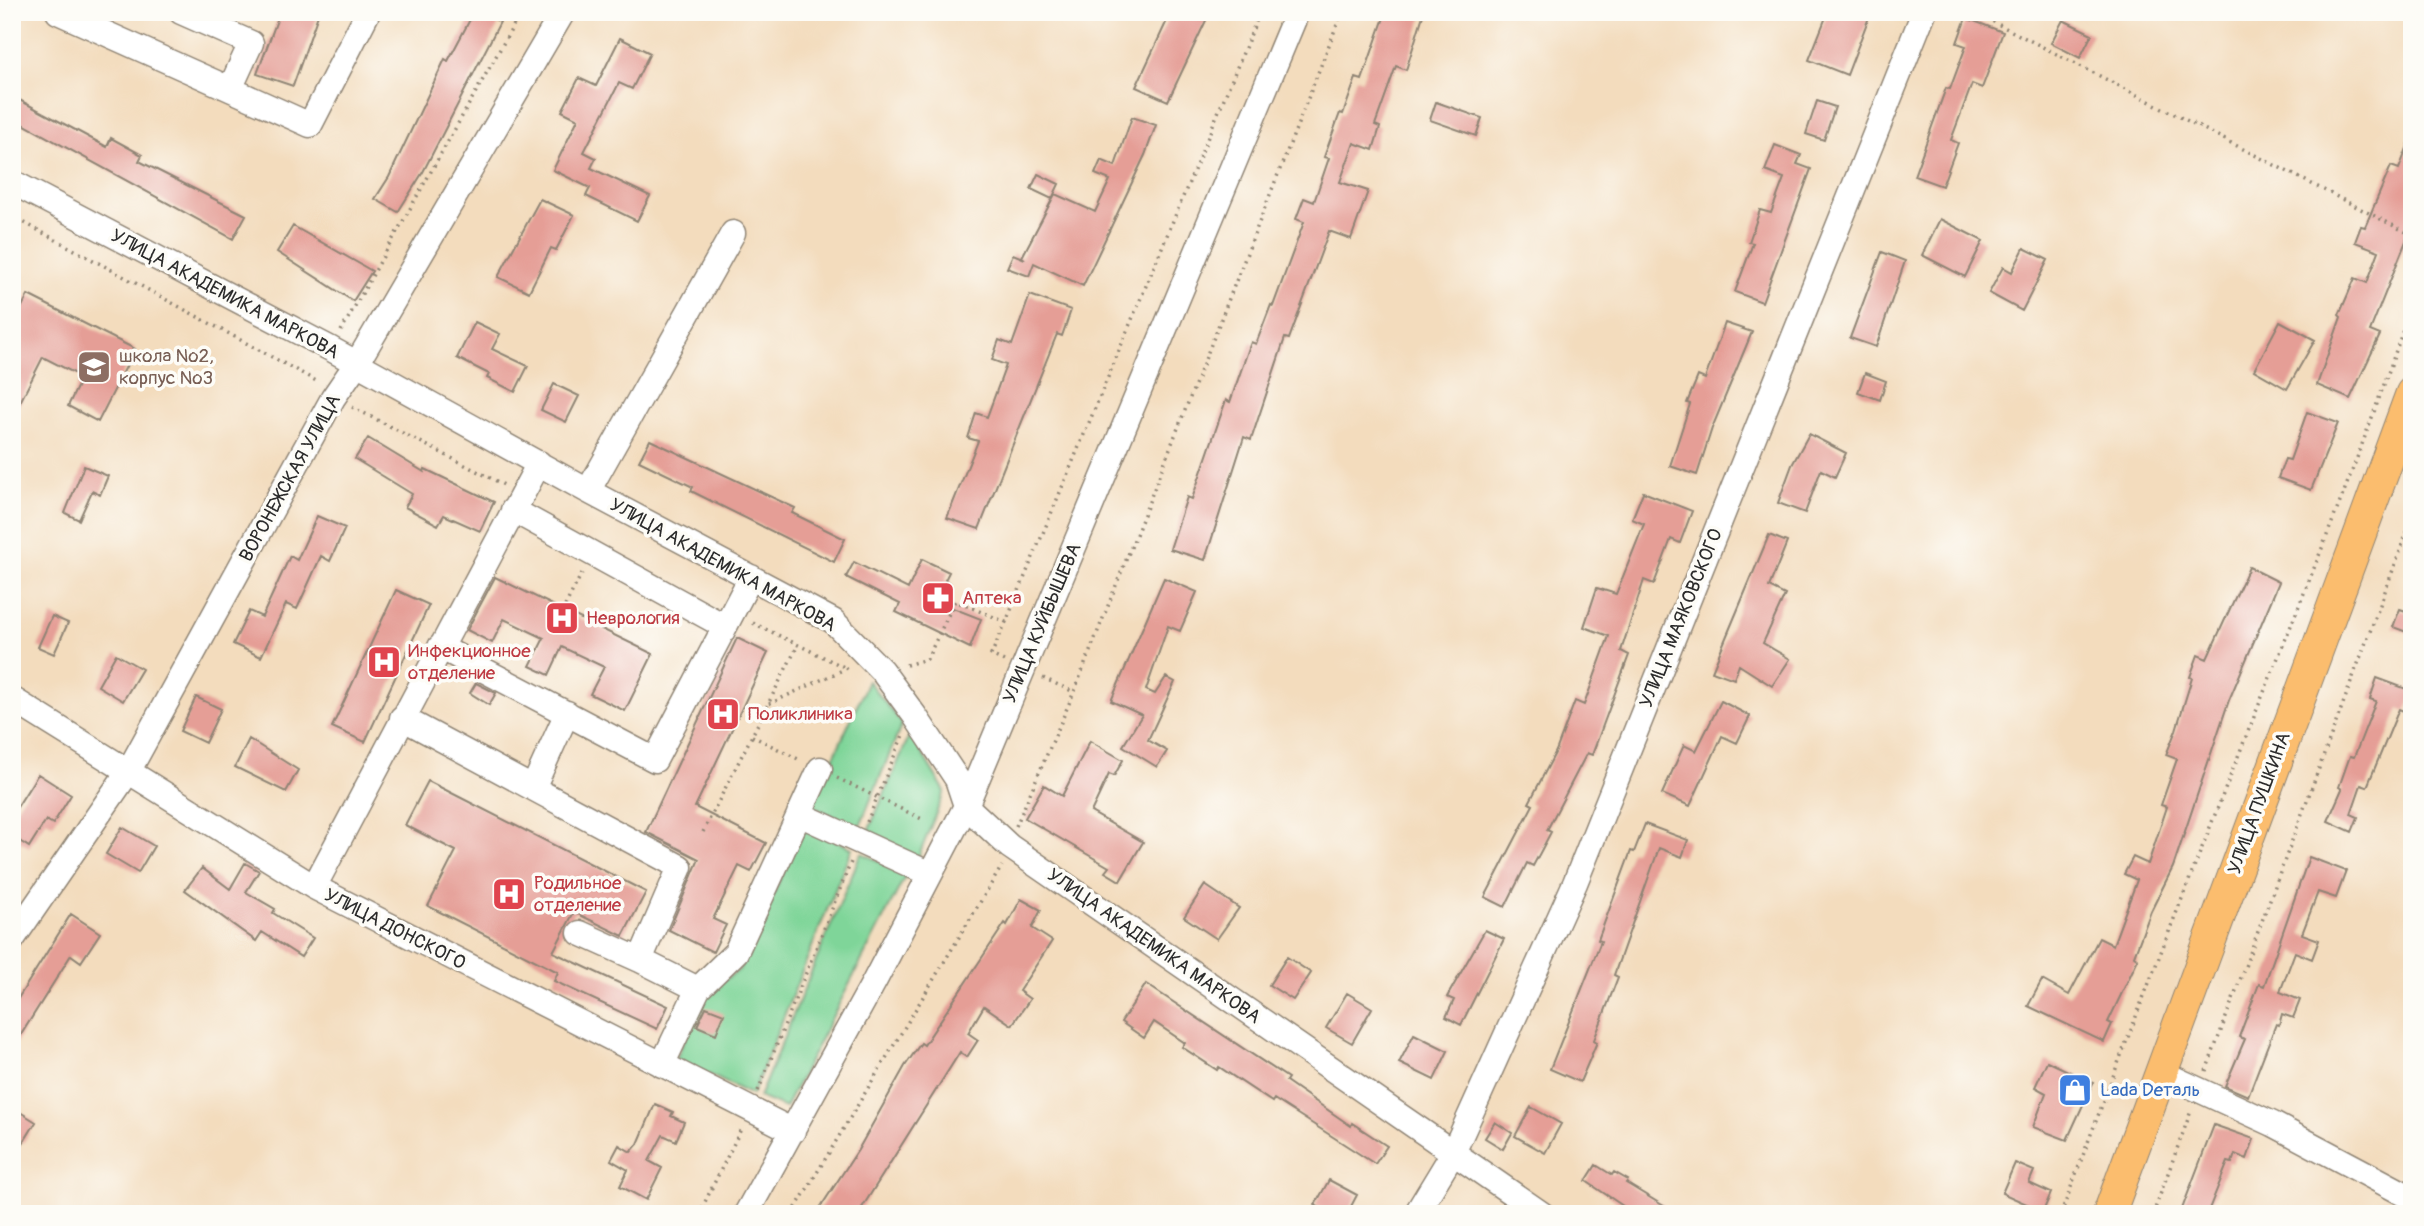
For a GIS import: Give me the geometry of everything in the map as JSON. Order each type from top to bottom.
[{"type":"main road","name":"УЛИЦА ПУШКИНА","points":[[2109,1214],[2160,1072],[2404,430],[2412,393]]},
{"type":"street","points":[[181,12],[251,43],[230,89]]},
{"type":"street","points":[[63,13],[310,125],[368,12]]},
{"type":"street","name":"ВОРОНЕЖСКАЯ УЛИЦА","points":[[12,940],[128,772],[333,398],[357,363],[563,12]]},
{"type":"street","name":"УЛИЦА КУЙБЫШЕВА","points":[[746,1214],[966,806],[1297,12]]},
{"type":"street","name":"УЛИЦА МАЯКОВСКОГО","points":[[1416,1214],[1453,1153],[1575,883],[1924,12]]},
{"type":"street","name":"УЛИЦА АКАДЕМИКА МАРКОВА","points":[[12,182],[331,349],[588,492],[833,621],[882,671],[915,716],[957,779],[966,806],[1016,836],[1453,1153],[1542,1214]]},
{"type":"street","points":[[588,492],[733,233]]},
{"type":"street","points":[[313,887],[539,463]]},
{"type":"street","points":[[517,502],[727,619]]},
{"type":"street","points":[[440,647],[656,760],[751,577]]},
{"type":"street","name":"УЛИЦА ДОНСКОГО","points":[[12,699],[313,887],[793,1131]]},
{"type":"street","points":[[533,788],[567,713]]},
{"type":"street","points":[[402,718],[680,867],[640,960]]},
{"type":"street","points":[[662,1065],[698,989],[736,952],[820,769]]},
{"type":"street","points":[[799,814],[930,874]]},
{"type":"street","points":[[580,933],[698,989]]},
{"type":"street","points":[[2160,1072],[2273,1124],[2412,1198]]},
{"type":"path","points":[[331,349],[521,12]]},
{"type":"path","points":[[727,619],[798,645],[866,678],[927,659],[955,601],[1006,622],[1260,12]]},
{"type":"path","points":[[792,1214],[995,881],[1016,836],[1342,12]]},
{"type":"path","points":[[1974,12],[2412,235]]},
{"type":"path","points":[[12,216],[317,382],[333,398],[517,502]]},
{"type":"path","points":[[2061,1214],[2132,1023],[2316,564],[2389,372],[2412,303]]},
{"type":"path","points":[[2153,1214],[2412,519]]},
{"type":"path","points":[[703,832],[798,645]]},
{"type":"path","points":[[768,704],[847,668]]},
{"type":"path","points":[[699,1214],[750,1110],[907,724],[915,716]]},
{"type":"green space","points":[[868,681],[902,724],[859,828],[812,806]]},
{"type":"green space","points":[[910,734],[945,791],[918,858],[867,834]]},
{"type":"green space","points":[[804,826],[852,848],[752,1095],[676,1059],[705,993],[739,970]]},
{"type":"green space","points":[[861,853],[907,873],[785,1108],[759,1097]]},
{"type":"building","points":[[280,12],[319,12],[293,86],[257,74]]},
{"type":"building","points":[[474,12],[481,12],[500,22],[423,172],[398,212],[375,199],[389,177],[445,59],[448,61]]},
{"type":"building","points":[[1171,12],[1210,12],[1168,101],[1136,87]]},
{"type":"building","points":[[1386,12],[1424,12],[1406,70],[1396,66],[1375,125],[1380,127],[1373,150],[1354,143],[1340,182],[1368,191],[1351,239],[1329,231],[1289,339],[1285,338],[1251,440],[1244,437],[1205,560],[1170,549],[1187,497],[1192,499],[1226,400],[1230,402],[1251,342],[1256,344],[1271,305],[1273,306],[1304,222],[1296,219],[1304,198],[1314,202],[1329,158],[1324,157],[1340,113],[1343,114],[1356,78],[1362,80]]},
{"type":"building","points":[[1828,12],[1871,12],[1847,75],[1809,60]]},
{"type":"building","points":[[1966,18],[2003,32],[1982,88],[1972,84],[1951,140],[1958,143],[1942,186],[1914,176],[1946,88],[1950,89],[1966,46],[1957,43]]},
{"type":"building","points":[[2063,20],[2092,34],[2080,58],[2051,43]]},
{"type":"building","points":[[620,38],[650,53],[632,89],[619,83],[584,152],[596,158],[591,168],[650,196],[637,221],[586,196],[590,188],[553,170],[578,119],[562,111],[579,78],[596,86]]},
{"type":"building","points":[[12,96],[107,147],[111,138],[142,155],[139,161],[246,215],[233,239],[12,118]]},
{"type":"building","points":[[1817,101],[1835,107],[1824,140],[1806,134]]},
{"type":"building","points":[[1436,102],[1482,118],[1476,136],[1430,120]]},
{"type":"building","points":[[1132,117],[1156,125],[1145,155],[1083,286],[1034,263],[1029,276],[1007,268],[1013,254],[1025,259],[1022,257],[1055,194],[1095,212],[1110,180],[1095,174],[1101,160],[1115,166]]},
{"type":"building","points":[[2411,138],[2412,226],[2370,331],[2380,335],[2350,399],[2317,385],[2341,317],[2339,315],[2355,278],[2367,283],[2379,251],[2355,242],[2361,226],[2365,227],[2391,166],[2399,169]]},
{"type":"building","points":[[1775,145],[1801,155],[1797,164],[1811,169],[1762,302],[1735,292],[1753,243],[1749,242],[1760,210],[1771,213],[1784,178],[1765,171]]},
{"type":"building","points":[[1038,174],[1059,184],[1052,199],[1031,189]]},
{"type":"building","points":[[540,199],[574,215],[556,250],[551,248],[529,292],[498,277]]},
{"type":"building","points":[[1940,219],[1983,241],[1965,277],[1922,255]]},
{"type":"building","points":[[293,226],[372,271],[353,301],[277,252]]},
{"type":"building","points":[[2024,248],[2048,260],[2022,311],[1989,293],[2003,267],[2012,272]]},
{"type":"building","points":[[1882,252],[1905,261],[1876,347],[1850,338]]},
{"type":"building","name":"школа №2, корпус №3","points":[[28,295],[135,349],[98,422],[68,406],[82,377],[43,357],[12,418],[12,326]]},
{"type":"building","points":[[1030,295],[1071,310],[1062,336],[1057,334],[979,529],[947,518],[978,441],[968,438],[976,413],[987,417],[1006,365],[992,360],[999,340],[1012,345]]},
{"type":"building","points":[[2280,321],[2315,340],[2287,389],[2254,370]]},
{"type":"building","points":[[475,322],[500,334],[492,349],[528,366],[515,392],[487,378],[489,374],[457,358]]},
{"type":"building","points":[[1725,323],[1752,332],[1712,428],[1697,475],[1670,466],[1690,404],[1687,403],[1698,376],[1705,379]]},
{"type":"building","points":[[1865,373],[1886,381],[1880,400],[1858,392]]},
{"type":"building","points":[[554,384],[579,396],[566,422],[541,410]]},
{"type":"building","points":[[2307,412],[2338,423],[2311,490],[2278,478],[2285,459],[2290,460]]},
{"type":"building","points":[[1809,434],[1846,453],[1835,477],[1821,470],[1805,513],[1778,503],[1792,465]]},
{"type":"building","points":[[368,438],[424,472],[425,469],[494,502],[480,531],[444,515],[438,525],[405,507],[412,494],[355,459]]},
{"type":"building","points":[[650,440],[795,508],[792,513],[845,539],[834,562],[691,491],[693,487],[639,461]]},
{"type":"building","points":[[84,466],[108,476],[100,495],[92,491],[79,520],[65,513]]},
{"type":"building","points":[[1643,492],[1692,511],[1680,543],[1671,539],[1654,584],[1644,580],[1621,651],[1629,655],[1592,755],[1587,753],[1547,830],[1551,832],[1533,866],[1527,863],[1505,907],[1485,897],[1533,805],[1529,803],[1556,751],[1575,701],[1584,705],[1609,636],[1584,627],[1597,588],[1616,594],[1644,524],[1632,519]]},
{"type":"building","points":[[317,516],[345,528],[330,561],[321,556],[297,609],[286,604],[261,657],[233,644],[249,611],[262,617],[290,556],[297,560]]},
{"type":"building","points":[[1769,535],[1787,542],[1769,587],[1785,595],[1763,643],[1790,659],[1772,686],[1739,665],[1734,679],[1712,671]]},
{"type":"building","points":[[922,559],[949,572],[945,580],[950,583],[940,603],[981,619],[970,648],[896,612],[900,604],[846,577],[854,562],[908,589]]},
{"type":"building","points":[[2249,567],[2279,582],[2229,700],[2173,867],[2151,911],[2134,956],[2138,959],[2108,1022],[2112,1024],[2104,1042],[2028,1006],[2042,980],[2069,995],[2099,938],[2113,945],[2137,880],[2124,874],[2133,857],[2148,864],[2167,807],[2161,805],[2177,759],[2166,755],[2192,678],[2190,677],[2198,655],[2207,659]]},
{"type":"building","points":[[495,577],[653,654],[625,711],[590,694],[604,667],[562,647],[549,675],[530,666],[544,638],[504,619],[492,643],[467,630]]},
{"type":"building","points":[[1164,578],[1197,592],[1180,631],[1168,626],[1146,690],[1155,694],[1166,677],[1175,682],[1148,740],[1167,751],[1157,767],[1123,746],[1142,715],[1111,701]]},
{"type":"building","points":[[396,590],[429,605],[365,742],[332,727]]},
{"type":"building","points":[[2400,609],[2412,613],[2412,634],[2393,627]]},
{"type":"building","points":[[52,616],[68,623],[54,654],[38,647]]},
{"type":"building","points":[[737,638],[768,653],[695,807],[766,843],[751,872],[739,866],[713,919],[726,925],[713,952],[669,930],[699,859],[646,832]]},
{"type":"building","points":[[116,654],[142,669],[123,701],[98,686]]},
{"type":"building","points":[[2377,678],[2412,691],[2412,697],[2406,712],[2399,709],[2367,787],[2361,785],[2351,814],[2358,817],[2352,832],[2328,821],[2342,789],[2339,787],[2350,756],[2354,757],[2376,701],[2370,699]]},
{"type":"building","points":[[476,683],[496,693],[489,705],[470,693]]},
{"type":"building","points":[[196,697],[221,709],[205,743],[180,731]]},
{"type":"building","points":[[1721,701],[1750,716],[1737,743],[1722,736],[1690,806],[1662,794],[1684,745],[1696,751]]},
{"type":"building","points":[[249,739],[298,770],[286,792],[235,767]]},
{"type":"building","points":[[1090,741],[1123,760],[1114,776],[1109,774],[1091,812],[1143,842],[1120,881],[1105,872],[1109,867],[1025,818],[1044,785],[1062,796]]},
{"type":"building","points":[[38,774],[71,795],[53,824],[46,820],[29,847],[12,836],[12,815]]},
{"type":"building","points":[[428,781],[646,892],[623,936],[574,912],[553,952],[668,1006],[657,1029],[554,981],[558,972],[428,906],[456,851],[405,825]]},
{"type":"building","points":[[1645,824],[1688,840],[1682,857],[1659,848],[1614,975],[1618,977],[1594,1040],[1597,1042],[1580,1082],[1550,1069],[1601,941],[1598,940],[1631,851],[1634,852]]},
{"type":"building","points":[[122,827],[154,846],[138,873],[106,854]]},
{"type":"building","points":[[2309,857],[2346,871],[2336,898],[2318,892],[2302,934],[2319,940],[2312,959],[2295,952],[2280,992],[2300,1000],[2293,1018],[2282,1014],[2279,1025],[2276,1024],[2248,1096],[2225,1086],[2245,1039],[2239,1037],[2259,984],[2264,986]]},
{"type":"building","points":[[245,863],[259,871],[246,892],[275,909],[273,913],[313,938],[301,957],[262,932],[256,941],[185,890],[202,868],[230,889]]},
{"type":"building","points":[[1205,885],[1239,908],[1217,939],[1184,917]]},
{"type":"building","points":[[1021,899],[1041,910],[1032,928],[1052,941],[1019,991],[1030,999],[1012,1025],[984,1006],[968,1033],[978,1040],[967,1057],[960,1052],[858,1214],[816,1214],[858,1150],[905,1066],[921,1043],[924,1045],[1005,923],[1007,925]]},
{"type":"building","points":[[71,914],[100,933],[81,962],[71,955],[12,1049],[12,1008]]},
{"type":"building","points":[[1485,930],[1504,939],[1461,1025],[1446,1017],[1454,1000],[1447,997]]},
{"type":"building","points":[[1287,957],[1311,973],[1293,1000],[1269,985]]},
{"type":"building","points":[[1146,984],[1288,1078],[1286,1081],[1351,1126],[1352,1123],[1387,1146],[1375,1164],[1274,1099],[1272,1102],[1219,1067],[1217,1070],[1182,1047],[1185,1043],[1154,1022],[1144,1038],[1121,1022]]},
{"type":"building","points":[[1347,993],[1372,1008],[1352,1043],[1326,1028]]},
{"type":"building","points":[[706,1007],[724,1014],[716,1034],[697,1026]]},
{"type":"building","points":[[1414,1034],[1448,1051],[1434,1080],[1399,1063]]},
{"type":"building","points":[[2047,1061],[2093,1083],[2067,1140],[2033,1127],[2046,1093],[2035,1087]]},
{"type":"building","points":[[655,1104],[673,1112],[671,1116],[684,1122],[676,1141],[663,1135],[649,1161],[662,1168],[646,1200],[620,1186],[628,1170],[611,1160],[619,1145],[631,1152],[638,1144]]},
{"type":"building","points":[[12,1107],[36,1122],[23,1143],[12,1136]]},
{"type":"building","points":[[1531,1107],[1561,1124],[1545,1153],[1515,1136]]},
{"type":"building","points":[[1495,1122],[1512,1133],[1503,1149],[1485,1138]]},
{"type":"building","points":[[2214,1125],[2254,1139],[2247,1159],[2235,1154],[2232,1163],[2228,1162],[2207,1214],[2192,1214],[2182,1209]]},
{"type":"building","points":[[2015,1163],[2034,1171],[2029,1183],[2051,1193],[2042,1214],[2025,1214],[2029,1205],[2002,1193]]},
{"type":"building","points":[[1596,1165],[1612,1175],[1614,1172],[1628,1180],[1626,1183],[1677,1214],[1637,1214],[1623,1206],[1586,1181]]},
{"type":"building","points":[[1329,1180],[1357,1195],[1347,1214],[1331,1214],[1315,1205]]},
{"type":"place","name":"школа №2, корпус №3","points":[[94,367]]},
{"type":"place","name":"Аптека","points":[[938,598]]},
{"type":"place","name":"Неврология","points":[[562,618]]},
{"type":"place","name":"Инфекционное отделение","points":[[384,662]]},
{"type":"place","name":"Поликлиника","points":[[723,714]]},
{"type":"place","name":"Родильное отделение","points":[[509,894]]},
{"type":"place","name":"Lada Dеталь","points":[[2075,1090]]}]
